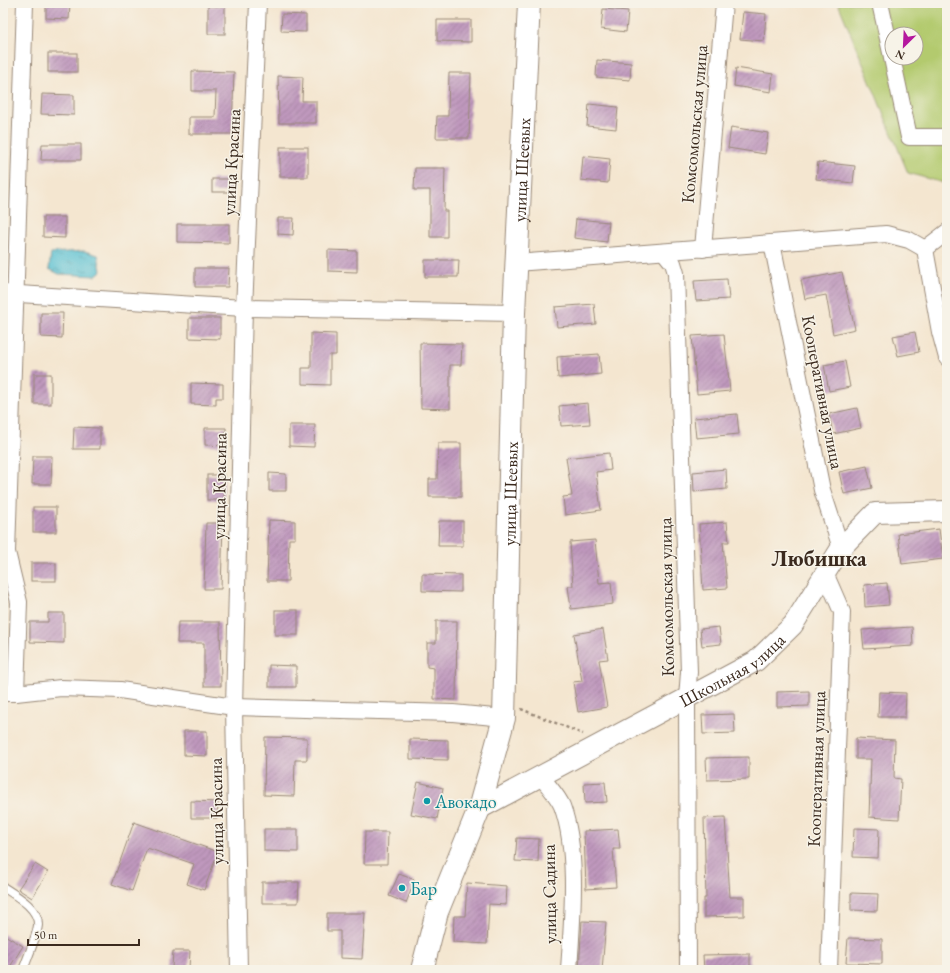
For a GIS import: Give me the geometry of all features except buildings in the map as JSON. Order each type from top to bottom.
[{"type":"main road","name":"улица Шеевых","points":[[422,970],[437,912],[479,809],[504,710],[514,313],[529,3]]},
{"type":"street","points":[[25,3],[10,293],[7,552],[19,602],[10,693],[61,688],[120,690],[234,707],[453,713],[504,710]]},
{"type":"street","name":"улица Красина","points":[[239,970],[234,707],[244,308],[258,3]]},
{"type":"street","name":"Комсомольская улица","points":[[703,249],[724,3]]},
{"type":"street","points":[[880,3],[885,26]]},
{"type":"street","points":[[894,66],[909,137],[947,137]]},
{"type":"street","points":[[926,250],[947,232]]},
{"type":"street","points":[[516,263],[886,234],[909,240],[926,250],[940,332],[947,358]]},
{"type":"street","name":"Кооперативная улица","points":[[772,243],[822,490],[841,548]]},
{"type":"street","name":"Комсомольская улица","points":[[664,252],[673,263],[676,273],[689,672],[687,698],[688,970]]},
{"type":"street","points":[[10,293],[244,308],[514,313]]},
{"type":"street","name":"Школьная улица","points":[[479,809],[756,661],[793,625],[841,548],[875,513],[947,511]]},
{"type":"street","name":"Кооперативная улица","points":[[825,573],[842,612],[829,970]]},
{"type":"street","name":"улица Садина","points":[[540,776],[562,805],[572,852],[572,921],[569,970]]},
{"type":"lane","points":[[3,887],[20,898],[34,912],[38,924],[23,970]]},
{"type":"path","points":[[504,710],[604,742]]},
{"type":"green space","points":[[838,3],[947,3],[947,184],[908,173]]},
{"type":"water","points":[[84,251],[98,255],[101,271],[95,276],[59,274],[49,269],[51,253]]},
{"type":"place","name":"Авокадо","points":[[427,801]]},
{"type":"place","name":"Бар","points":[[402,888]]},
{"type":"district","name":"Любишка","points":[[819,558]]}]
